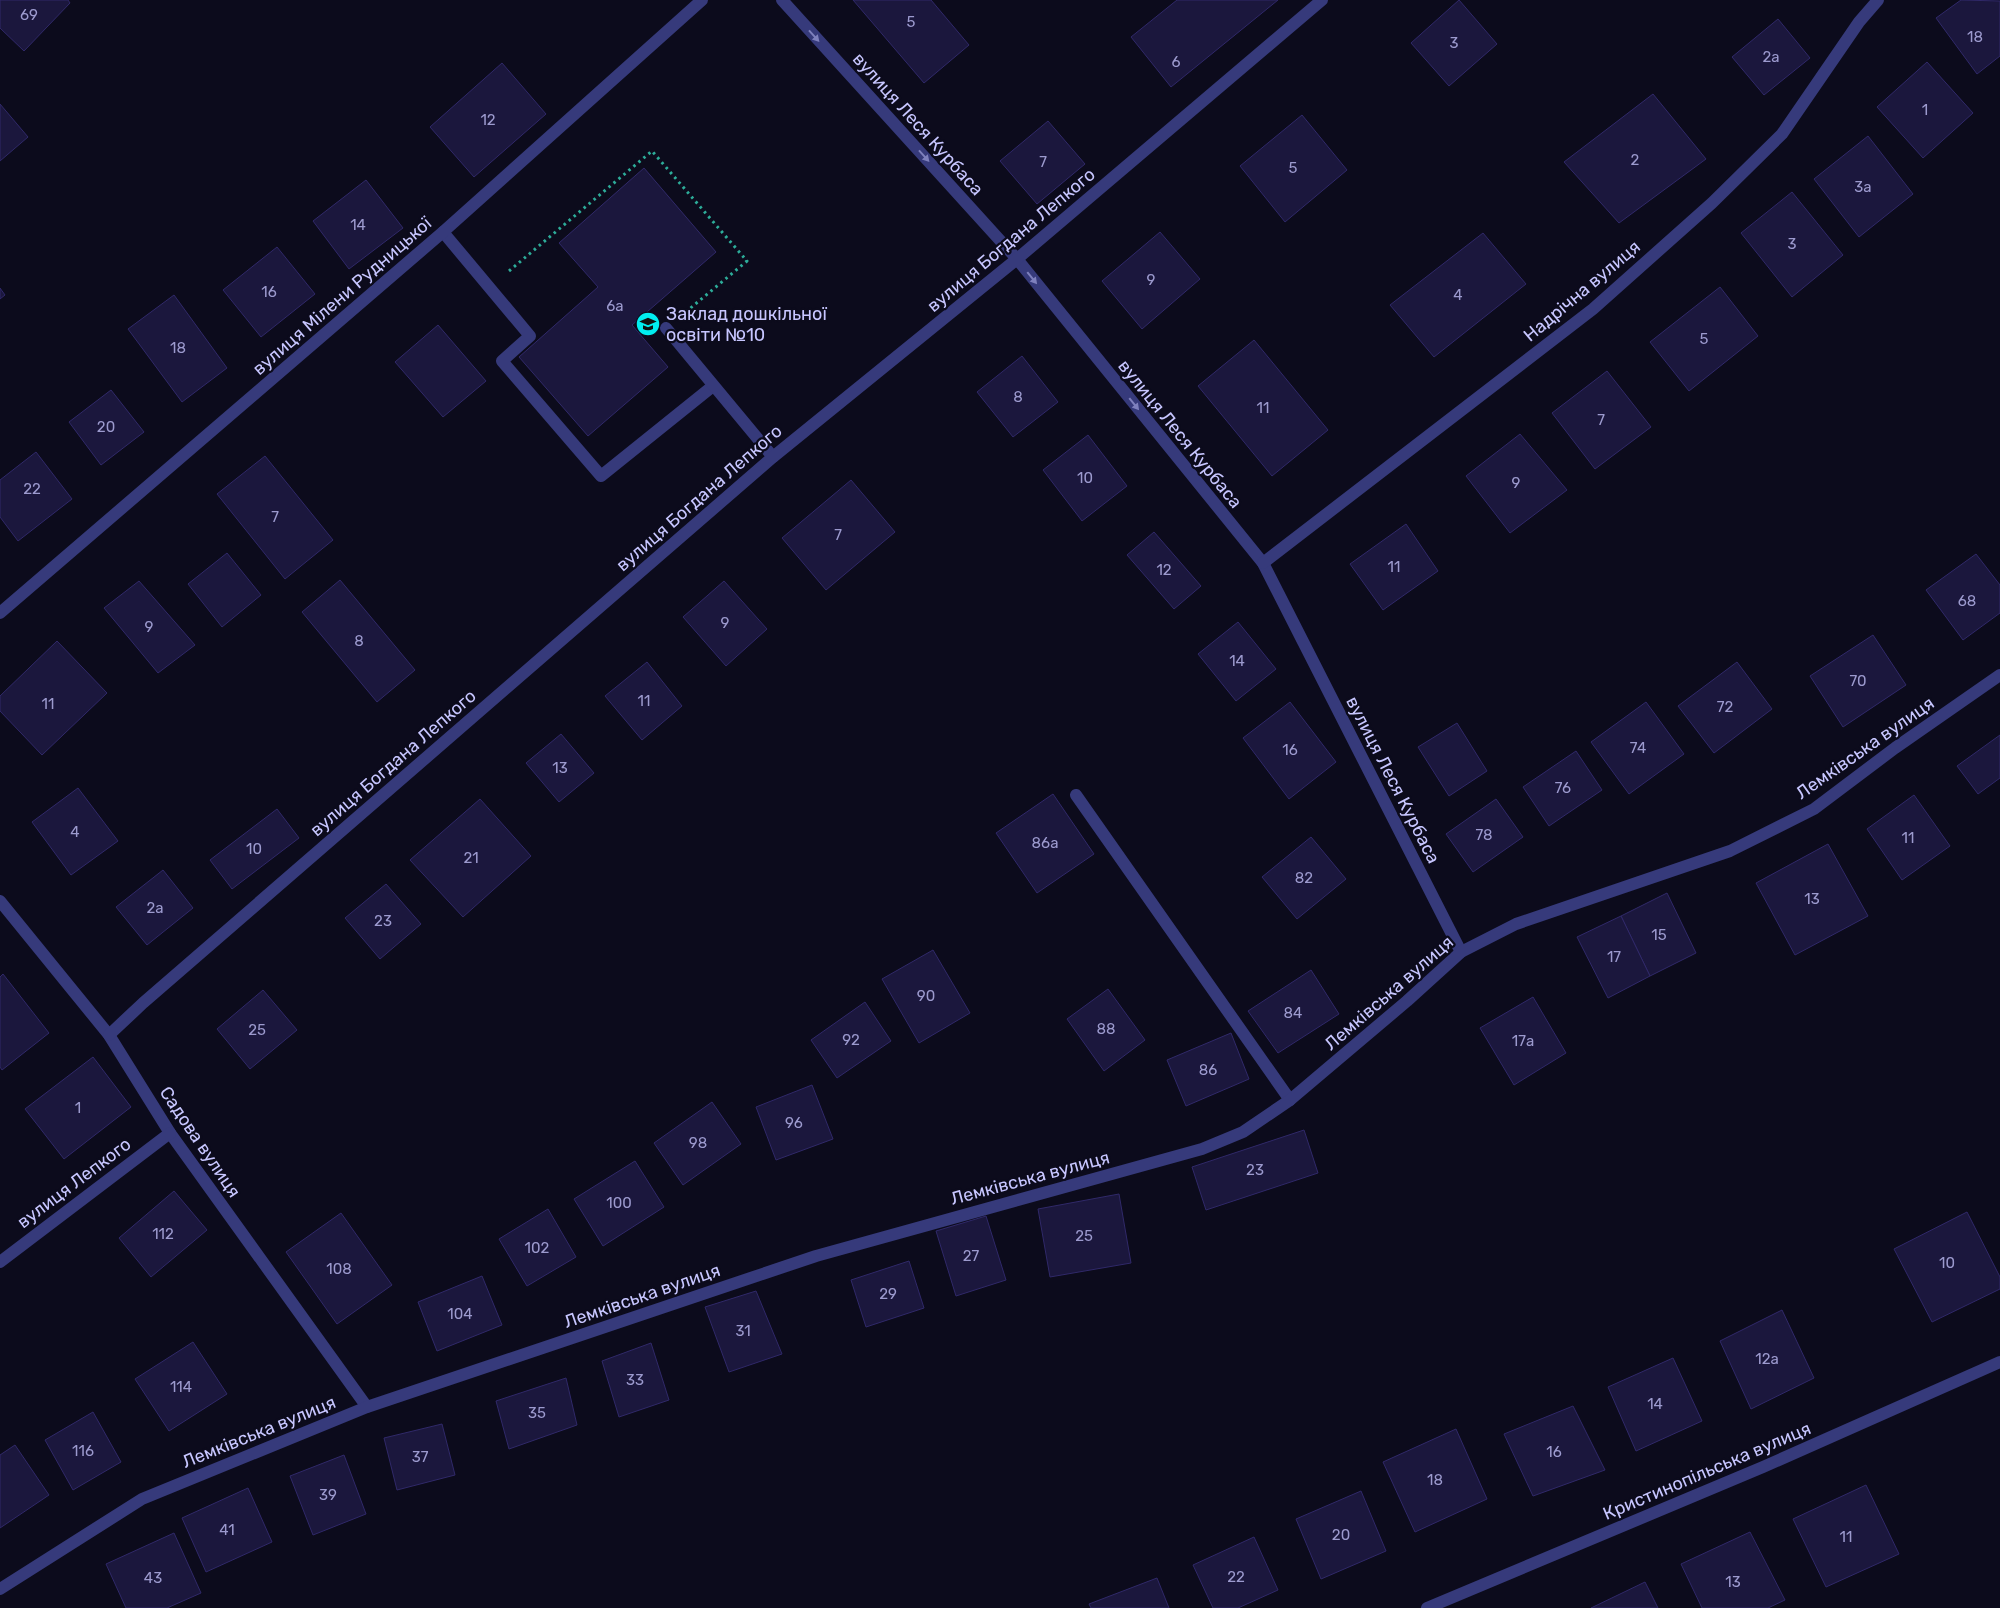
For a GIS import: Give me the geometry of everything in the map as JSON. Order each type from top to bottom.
[{"type":"street","name":"вулиця Мілени Рудницької","points":[[0,613],[443,232],[702,0]]},
{"type":"street","name":"вулиця Леся Курбаса","points":[[782,0],[1017,259],[1263,563],[1461,952]]},
{"type":"street","name":"вулиця Богдана Лепкого","points":[[109,1035],[143,1003],[772,457],[1017,259],[1322,0]]},
{"type":"street","name":"Надрічна вулиця","points":[[1263,563],[1593,309],[1712,203],[1782,134],[1859,22],[1878,0]]},
{"type":"street","points":[[443,232],[530,336],[502,361],[601,476],[713,386]]},
{"type":"street","points":[[666,328],[772,457]]},
{"type":"street","name":"Лемківська вулиця","points":[[0,1589],[142,1499],[367,1406],[816,1256],[1202,1149],[1243,1132],[1290,1100],[1408,1001],[1461,952],[1516,924],[1730,851],[1814,809],[1895,748],[2000,675]]},
{"type":"street","points":[[1076,796],[1290,1100]]},
{"type":"street","name":"Садова вулиця","points":[[0,901],[109,1035],[170,1133],[367,1406]]},
{"type":"street","name":"вулиця Лепкого","points":[[0,1262],[170,1133]]},
{"type":"street","name":"Кристинопільська вулиця","points":[[1427,1608],[1763,1467],[2000,1362]]},
{"type":"path","points":[[489,287],[652,151],[747,261],[666,328]]},
{"type":"building","points":[[0,0],[68,0],[70,3],[24,51],[0,28]]},
{"type":"building","points":[[853,0],[931,0],[969,45],[924,83]]},
{"type":"building","points":[[1177,0],[1278,0],[1171,87],[1131,37]]},
{"type":"building","points":[[1459,0],[1497,44],[1449,86],[1411,43]]},
{"type":"building","points":[[1961,0],[2000,1],[2000,56],[1977,74],[1936,18]]},
{"type":"building","points":[[1778,19],[1810,58],[1764,95],[1732,57]]},
{"type":"building","points":[[1927,62],[1973,113],[1923,158],[1877,107]]},
{"type":"building","points":[[502,63],[546,114],[474,177],[430,127]]},
{"type":"building","points":[[1653,94],[1706,159],[1619,223],[1564,162]]},
{"type":"building","points":[[0,104],[28,137],[0,161]]},
{"type":"building","points":[[1302,115],[1347,170],[1285,222],[1240,166]]},
{"type":"building","points":[[1048,121],[1085,164],[1037,204],[1000,161]]},
{"type":"building","points":[[1868,136],[1913,194],[1859,237],[1814,179]]},
{"type":"building","name":"Заклад дошкільної освіти №10","points":[[644,168],[716,252],[632,325],[668,367],[588,436],[519,357],[598,287],[559,243]]},
{"type":"building","points":[[366,180],[403,228],[349,269],[313,221]]},
{"type":"building","points":[[1792,192],[1843,255],[1792,297],[1741,233]]},
{"type":"building","points":[[1160,232],[1200,279],[1142,329],[1102,281]]},
{"type":"building","points":[[1483,233],[1526,284],[1434,357],[1390,305]]},
{"type":"building","points":[[277,247],[315,294],[261,337],[223,290]]},
{"type":"building","points":[[1720,287],[1758,336],[1689,391],[1650,342]]},
{"type":"building","points":[[0,288],[5,295],[0,299]]},
{"type":"building","points":[[174,295],[227,368],[182,402],[128,329]]},
{"type":"building","points":[[438,325],[486,381],[443,417],[395,362]]},
{"type":"building","points":[[1254,340],[1328,430],[1272,476],[1198,386]]},
{"type":"building","points":[[1022,356],[1058,402],[1013,437],[977,392]]},
{"type":"building","points":[[1607,371],[1651,427],[1595,469],[1552,413]]},
{"type":"building","points":[[111,390],[144,432],[101,465],[69,422]]},
{"type":"building","points":[[1520,434],[1567,490],[1510,533],[1466,476]]},
{"type":"building","points":[[1088,435],[1127,486],[1082,521],[1043,470]]},
{"type":"building","points":[[36,452],[72,499],[18,541],[0,517],[0,480]]},
{"type":"building","points":[[265,456],[333,540],[285,579],[217,494]]},
{"type":"building","points":[[851,480],[895,532],[826,590],[782,538]]},
{"type":"building","points":[[1406,524],[1438,571],[1383,610],[1350,564]]},
{"type":"building","points":[[1154,532],[1201,586],[1174,609],[1127,555]]},
{"type":"building","points":[[227,553],[261,595],[222,627],[188,584]]},
{"type":"building","points":[[1976,554],[2000,585],[2000,613],[1963,640],[1926,590]]},
{"type":"building","points":[[340,580],[415,670],[377,702],[302,612]]},
{"type":"building","points":[[139,581],[195,645],[158,673],[104,608]]},
{"type":"building","points":[[724,581],[767,629],[726,666],[683,617]]},
{"type":"building","points":[[1238,622],[1276,669],[1236,701],[1198,654]]},
{"type":"building","points":[[1873,635],[1906,685],[1843,727],[1810,676]]},
{"type":"building","points":[[57,641],[107,693],[42,755],[0,711],[0,696]]},
{"type":"building","points":[[647,662],[682,706],[642,740],[605,696]]},
{"type":"building","points":[[1737,662],[1772,709],[1714,753],[1678,706]]},
{"type":"building","points":[[1290,702],[1336,762],[1289,799],[1243,738]]},
{"type":"building","points":[[1646,702],[1684,754],[1629,794],[1591,742]]},
{"type":"building","points":[[1457,723],[1487,771],[1449,796],[1418,747]]},
{"type":"building","points":[[561,734],[594,773],[559,802],[526,763]]},
{"type":"building","points":[[2000,735],[2000,778],[1978,794],[1957,766]]},
{"type":"building","points":[[1576,751],[1602,790],[1549,826],[1523,787]]},
{"type":"building","points":[[78,788],[118,841],[71,875],[32,822]]},
{"type":"building","points":[[1053,794],[1094,854],[1037,893],[996,833]]},
{"type":"building","points":[[1914,795],[1950,846],[1902,880],[1867,829]]},
{"type":"building","points":[[480,799],[531,856],[463,917],[410,860]]},
{"type":"building","points":[[1496,799],[1523,837],[1473,872],[1446,834]]},
{"type":"building","points":[[277,809],[299,838],[232,889],[210,860]]},
{"type":"building","points":[[1311,837],[1346,879],[1297,919],[1262,877]]},
{"type":"building","points":[[1828,844],[1868,916],[1795,955],[1756,883]]},
{"type":"building","points":[[163,870],[193,908],[147,945],[116,907]]},
{"type":"building","points":[[386,884],[421,924],[380,959],[345,918]]},
{"type":"building","points":[[1667,893],[1696,953],[1650,976],[1621,916]]},
{"type":"building","points":[[1621,916],[1650,976],[1608,998],[1577,937]]},
{"type":"building","points":[[933,950],[970,1013],[919,1043],[882,979]]},
{"type":"building","points":[[1311,970],[1339,1014],[1278,1053],[1248,1011]]},
{"type":"building","points":[[3,974],[49,1033],[2,1070],[0,1067],[0,977]]},
{"type":"building","points":[[1108,989],[1145,1040],[1104,1071],[1067,1019]]},
{"type":"building","points":[[263,990],[297,1030],[250,1069],[217,1029]]},
{"type":"building","points":[[1533,997],[1566,1053],[1514,1085],[1480,1028]]},
{"type":"building","points":[[865,1002],[891,1041],[837,1078],[811,1040]]},
{"type":"building","points":[[1231,1033],[1249,1079],[1186,1106],[1167,1060]]},
{"type":"building","points":[[93,1057],[131,1107],[64,1159],[25,1109]]},
{"type":"building","points":[[812,1085],[833,1139],[776,1160],[756,1107]]},
{"type":"building","points":[[712,1102],[741,1144],[683,1185],[654,1143]]},
{"type":"building","points":[[1304,1130],[1318,1173],[1206,1210],[1192,1167]]},
{"type":"building","points":[[635,1161],[664,1207],[603,1246],[574,1199]]},
{"type":"building","points":[[174,1191],[207,1230],[151,1277],[119,1238]]},
{"type":"building","points":[[1119,1194],[1131,1263],[1050,1277],[1038,1209]]},
{"type":"building","points":[[548,1209],[576,1257],[527,1286],[499,1239]]},
{"type":"building","points":[[1967,1212],[2000,1277],[2000,1289],[1932,1322],[1894,1249]]},
{"type":"building","points":[[341,1213],[392,1285],[337,1324],[286,1252]]},
{"type":"building","points":[[986,1216],[1006,1280],[956,1296],[936,1231]]},
{"type":"building","points":[[909,1261],[924,1308],[866,1327],[851,1280]]},
{"type":"building","points":[[482,1276],[502,1325],[437,1351],[418,1302]]},
{"type":"building","points":[[756,1291],[782,1354],[729,1372],[705,1307]]},
{"type":"building","points":[[1782,1310],[1814,1378],[1751,1409],[1720,1341]]},
{"type":"building","points":[[193,1342],[227,1394],[169,1431],[135,1379]]},
{"type":"building","points":[[651,1343],[669,1400],[619,1417],[602,1361]]},
{"type":"building","points":[[1673,1358],[1702,1421],[1636,1451],[1608,1387]]},
{"type":"building","points":[[566,1378],[577,1425],[509,1449],[496,1401]]},
{"type":"building","points":[[1573,1406],[1605,1470],[1533,1496],[1504,1434]]},
{"type":"building","points":[[93,1412],[121,1462],[73,1490],[45,1440]]},
{"type":"building","points":[[442,1424],[455,1475],[397,1490],[384,1438]]},
{"type":"building","points":[[1456,1429],[1487,1499],[1415,1532],[1383,1462]]},
{"type":"building","points":[[15,1445],[49,1495],[0,1528],[0,1455]]},
{"type":"building","points":[[344,1455],[366,1514],[313,1535],[290,1476]]},
{"type":"building","points":[[1866,1485],[1899,1554],[1826,1587],[1793,1519]]},
{"type":"building","points":[[248,1488],[272,1542],[206,1572],[182,1518]]},
{"type":"building","points":[[1361,1491],[1386,1551],[1321,1579],[1296,1519]]},
{"type":"building","points":[[1750,1532],[1785,1600],[1768,1608],[1702,1608],[1681,1564]]},
{"type":"building","points":[[174,1533],[201,1593],[167,1608],[126,1608],[106,1564]]},
{"type":"building","points":[[1254,1537],[1278,1590],[1238,1608],[1213,1608],[1193,1565]]},
{"type":"building","points":[[1157,1578],[1169,1608],[1091,1608],[1089,1604]]},
{"type":"building","points":[[1645,1582],[1658,1608],[1591,1608]]},
{"type":"place","name":"Заклад дошкільної освіти №10","points":[[648,324]]}]
